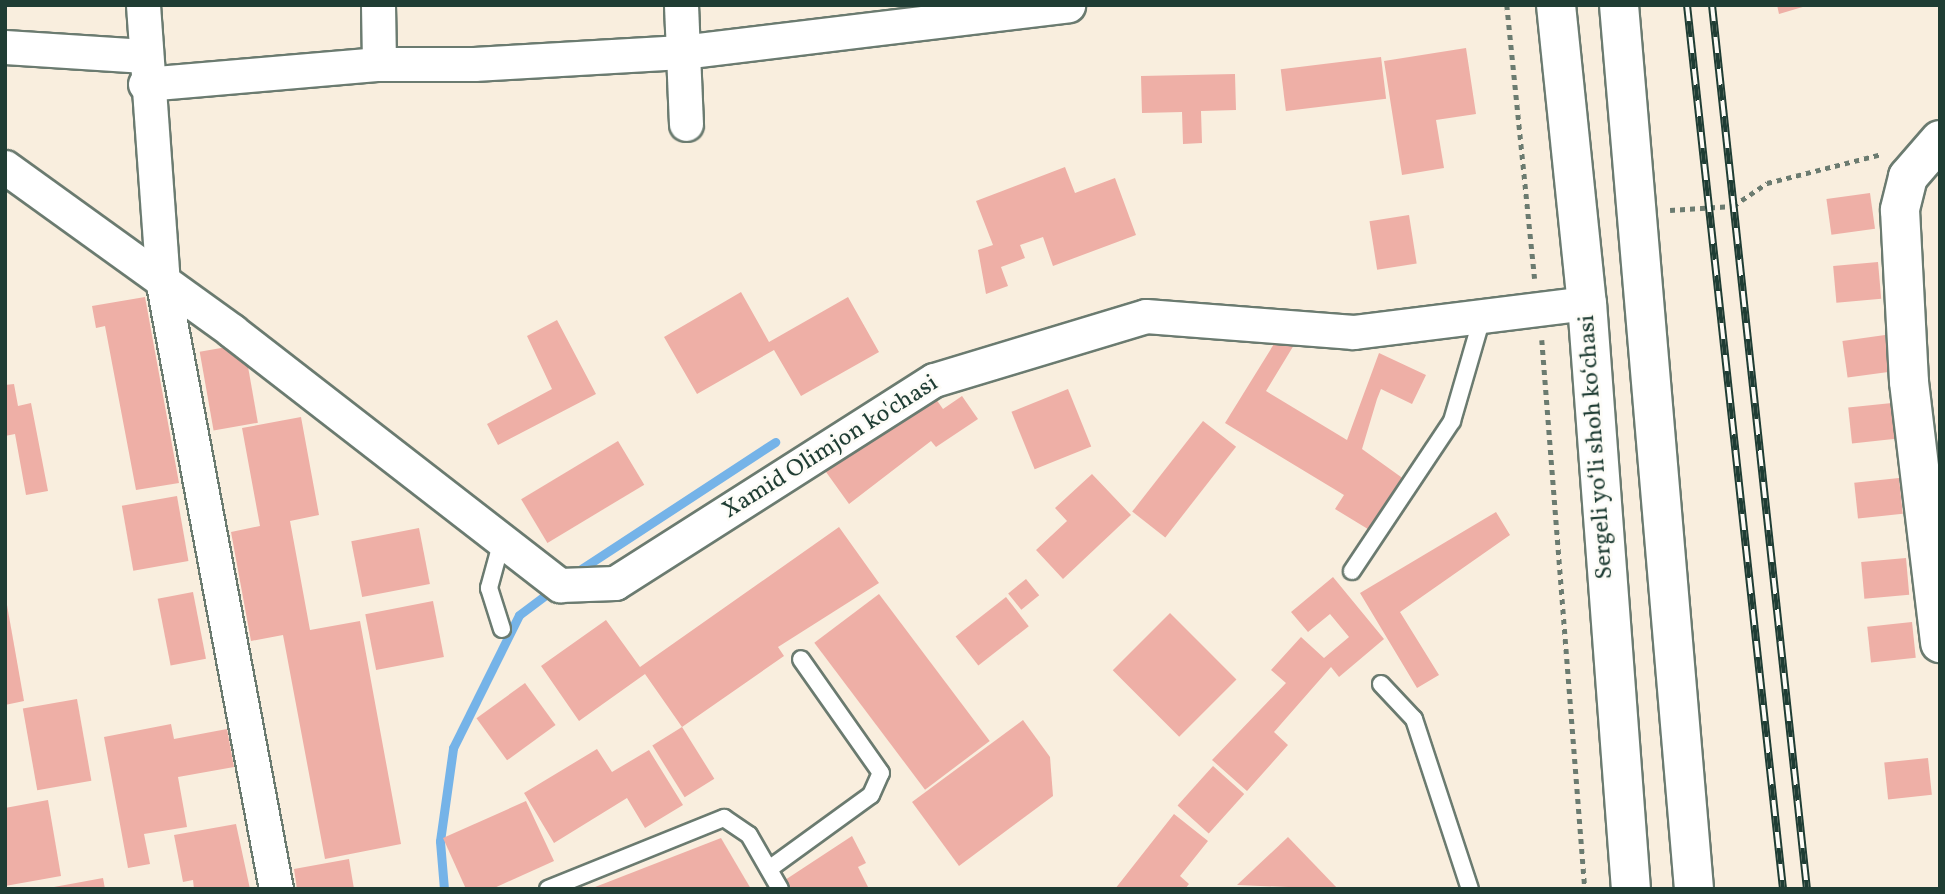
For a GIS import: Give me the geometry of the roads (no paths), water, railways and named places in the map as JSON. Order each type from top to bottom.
[{"type":"main road","name":"Sergeli yo‘li shoh ko‘chasi","points":[[1556,5],[1587,303],[1631,889]]},
{"type":"main road","points":[[1619,5],[1642,212],[1694,889]]},
{"type":"main road","points":[[1928,152],[1900,209],[1909,382],[1940,643]]},
{"type":"street","points":[[144,5],[145,70],[163,285],[276,889]]},
{"type":"street","points":[[378,5],[379,64]]},
{"type":"street","points":[[681,5],[686,124]]},
{"type":"street","points":[[5,47],[145,70],[379,64],[682,52],[1068,5]]},
{"type":"street","points":[[5,167],[501,544]]},
{"type":"street","name":"Xamid Olimjon ko'chasi","points":[[501,544],[565,582],[615,583],[934,380],[1146,316],[1353,332],[1587,303]]},
{"type":"lane","points":[[1352,571],[1452,421],[1483,314]]},
{"type":"lane","points":[[501,544],[489,588],[502,629]]},
{"type":"lane","points":[[769,869],[871,795],[881,774],[801,659]]},
{"type":"lane","points":[[1381,684],[1414,719],[1470,889]]},
{"type":"lane","points":[[548,889],[724,818],[749,835],[780,889]]},
{"type":"waterway","points":[[572,575],[775,442]]},
{"type":"waterway","points":[[444,889],[440,841],[453,748],[519,615],[555,588]]},
{"type":"railway","points":[[1687,5],[1783,889]]},
{"type":"railway","points":[[1712,5],[1807,889]]}]
